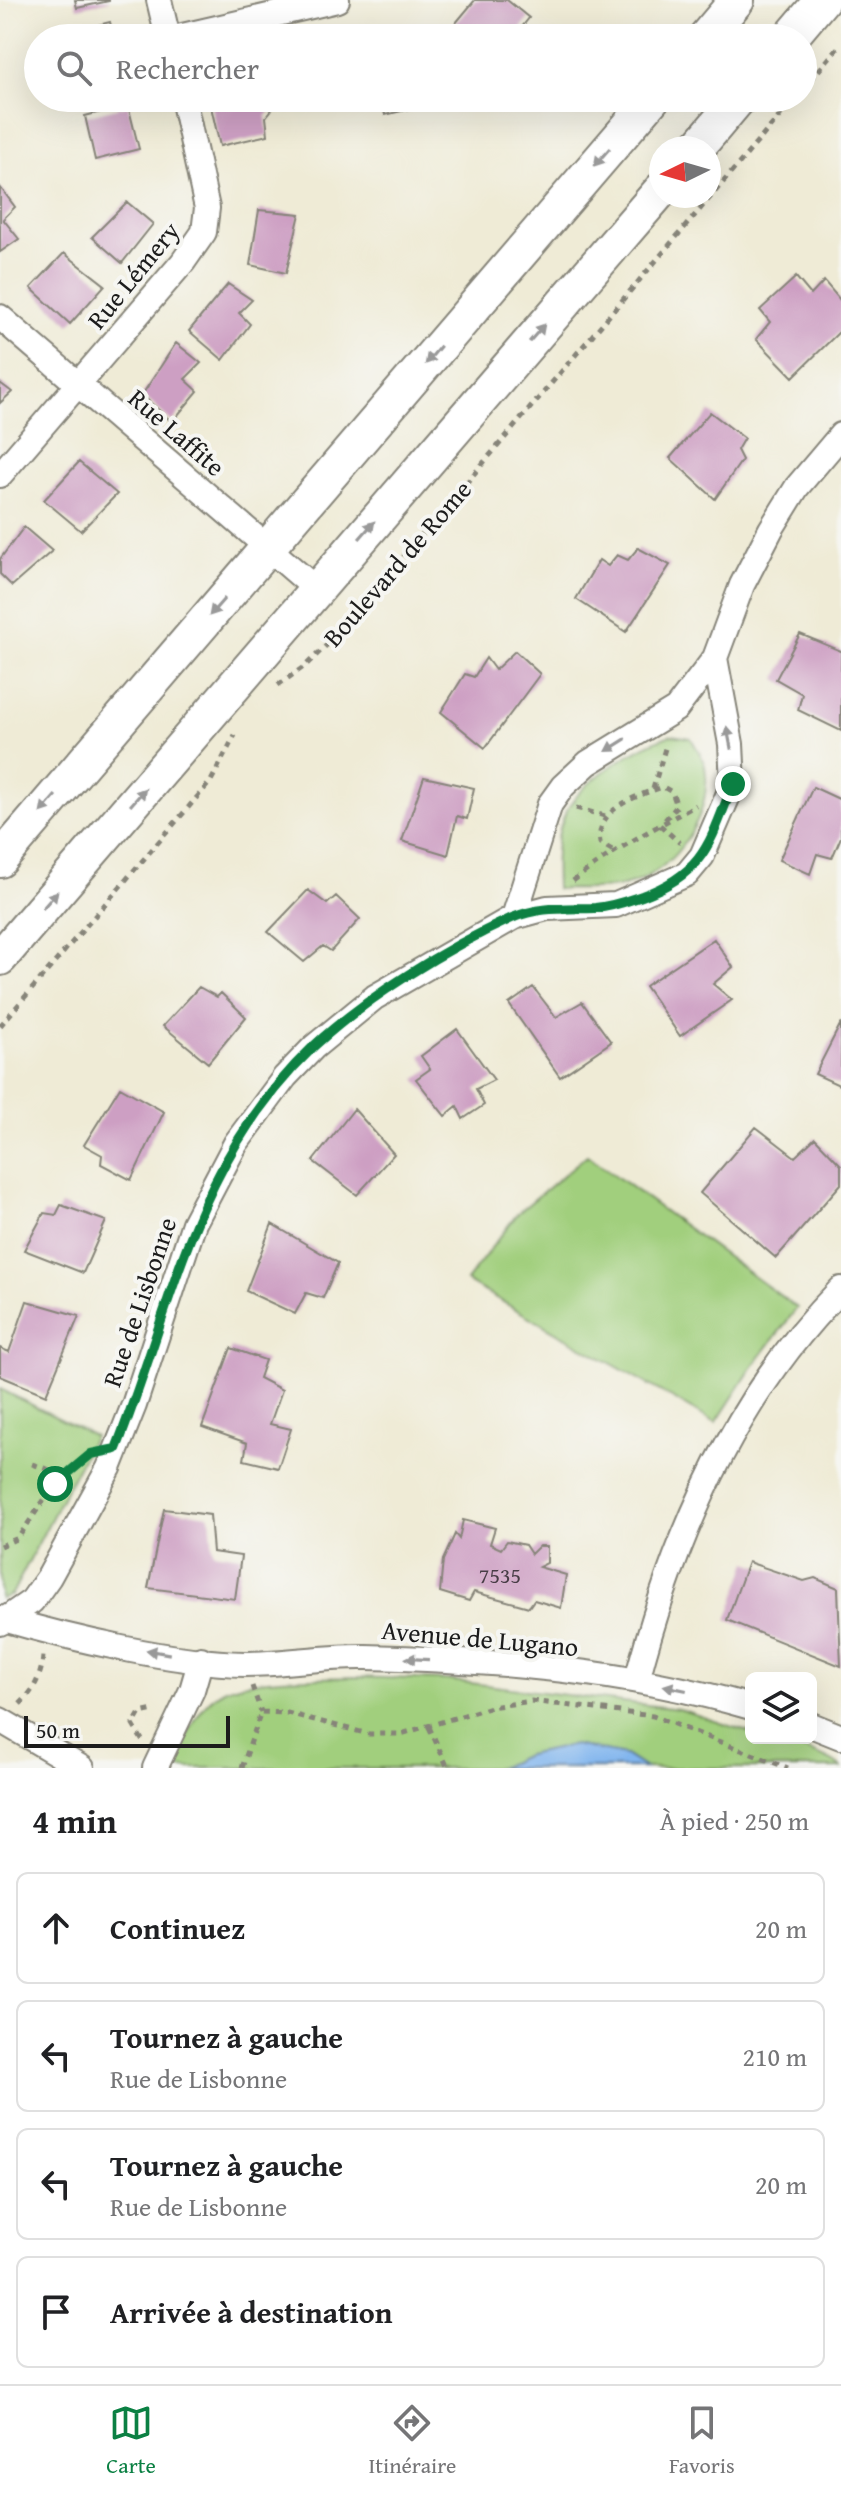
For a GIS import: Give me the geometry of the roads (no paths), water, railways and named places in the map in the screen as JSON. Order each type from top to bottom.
[{"type":"main road","points":[[717,24],[737,0]]},
{"type":"main road","points":[[802,24],[822,0]]},
{"type":"main road","points":[[0,860],[641,112]]},
{"type":"main road","points":[[707,136],[727,112]]},
{"type":"main road","name":"Boulevard de Rome","points":[[0,958],[649,204]]},
{"type":"street","points":[[159,0],[165,24]]},
{"type":"street","points":[[234,24],[337,0]]},
{"type":"street","name":"Rue Lémery","points":[[0,475],[183,262],[204,232],[205,192],[186,112]]},
{"type":"street","name":"Rue Laffite","points":[[0,317],[317,590]]},
{"type":"street","points":[[514,917],[541,827],[563,786],[620,741],[655,724],[676,709],[715,658],[756,556],[797,487],[841,435]]},
{"type":"street","name":"Rue de Lisbonne","points":[[2,1620],[32,1601],[49,1577],[116,1449],[194,1223],[236,1143],[262,1106],[314,1047],[366,1004],[514,917],[547,908],[616,905],[687,874],[702,856],[733,784],[731,744],[715,658]]},
{"type":"street","points":[[637,1680],[667,1576],[695,1506],[720,1457],[773,1372],[818,1312],[841,1289]]},
{"type":"street","name":"Avenue de Lugano","points":[[2,1620],[201,1659],[244,1664],[394,1658],[485,1663],[637,1680],[745,1706]]},
{"type":"street","points":[[155,1768],[192,1690],[201,1659]]},
{"type":"street","points":[[4,1721],[82,1768]]},
{"type":"street","points":[[817,1727],[841,1737]]},
{"type":"water","points":[[574,1745],[625,1755],[645,1768],[499,1768],[526,1755]]}]
